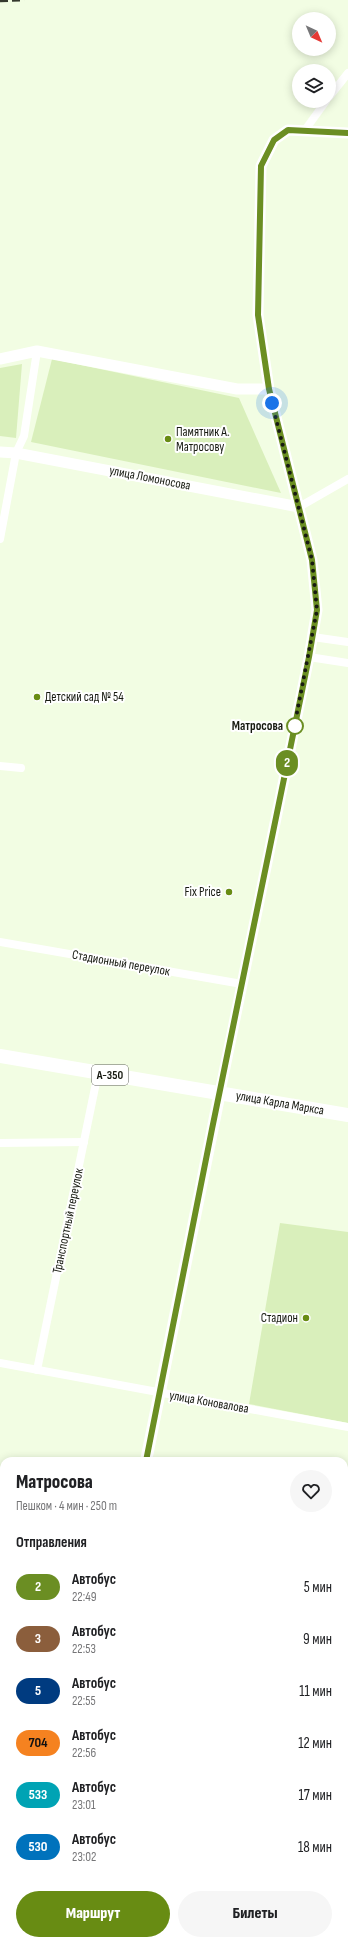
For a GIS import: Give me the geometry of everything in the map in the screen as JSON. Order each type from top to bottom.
[{"type":"highway","name":"улица Карла Маркса","points":[[0,1056],[220,1092],[348,1115]]},
{"type":"main road","points":[[147,1457],[220,1092]]},
{"type":"street","points":[[336,88],[348,73]]},
{"type":"street","points":[[305,130],[321,108]]},
{"type":"street","points":[[220,1092],[309,657],[317,610],[312,560],[278,431],[269,389],[258,315],[261,166],[274,140],[288,130],[348,133]]},
{"type":"street","points":[[0,359],[37,351],[237,389],[269,389]]},
{"type":"street","points":[[0,539],[16,453],[24,436],[37,351]]},
{"type":"street","name":"улица Ломоносова","points":[[0,452],[16,453],[299,507]]},
{"type":"street","points":[[299,507],[348,479]]},
{"type":"street","points":[[313,637],[348,642]]},
{"type":"street","points":[[309,657],[348,663]]},
{"type":"street","points":[[0,766],[21,768]]},
{"type":"street","name":"Стадионный переулок","points":[[0,942],[242,984]]},
{"type":"street","name":"Транспортный переулок","points":[[37,1370],[98,1073]]},
{"type":"street","points":[[0,1143],[84,1142]]},
{"type":"street","name":"улица Коновалова","points":[[0,1363],[348,1427]]},
{"type":"green space","points":[[52,359],[239,398],[281,493],[31,442]]},
{"type":"green space","points":[[22,364],[16,438],[0,436],[0,368]]},
{"type":"green space","name":"Стадион","points":[[280,1223],[348,1232],[348,1423],[249,1404]]},
{"type":"railway","points":[[0,1],[24,0]]},
{"type":"bus line","name":"2","points":[[147,1457],[212,1129],[309,657],[317,610],[312,560],[278,431],[269,389],[258,315],[261,166],[274,140],[288,130],[348,133]]},
{"type":"place","name":"Памятник А. Матросову","points":[[168,439]]},
{"type":"place","name":"Детский сад № 54","points":[[37,697]]},
{"type":"place","name":"Матросова","points":[[295,726]]},
{"type":"place","name":"Fix Price","points":[[229,892]]},
{"type":"place","name":"Стадион","points":[[306,1318]]},
{"type":"route","points":[[272,403],[312,560],[317,610],[313,637],[294,728],[295,726]]}]
